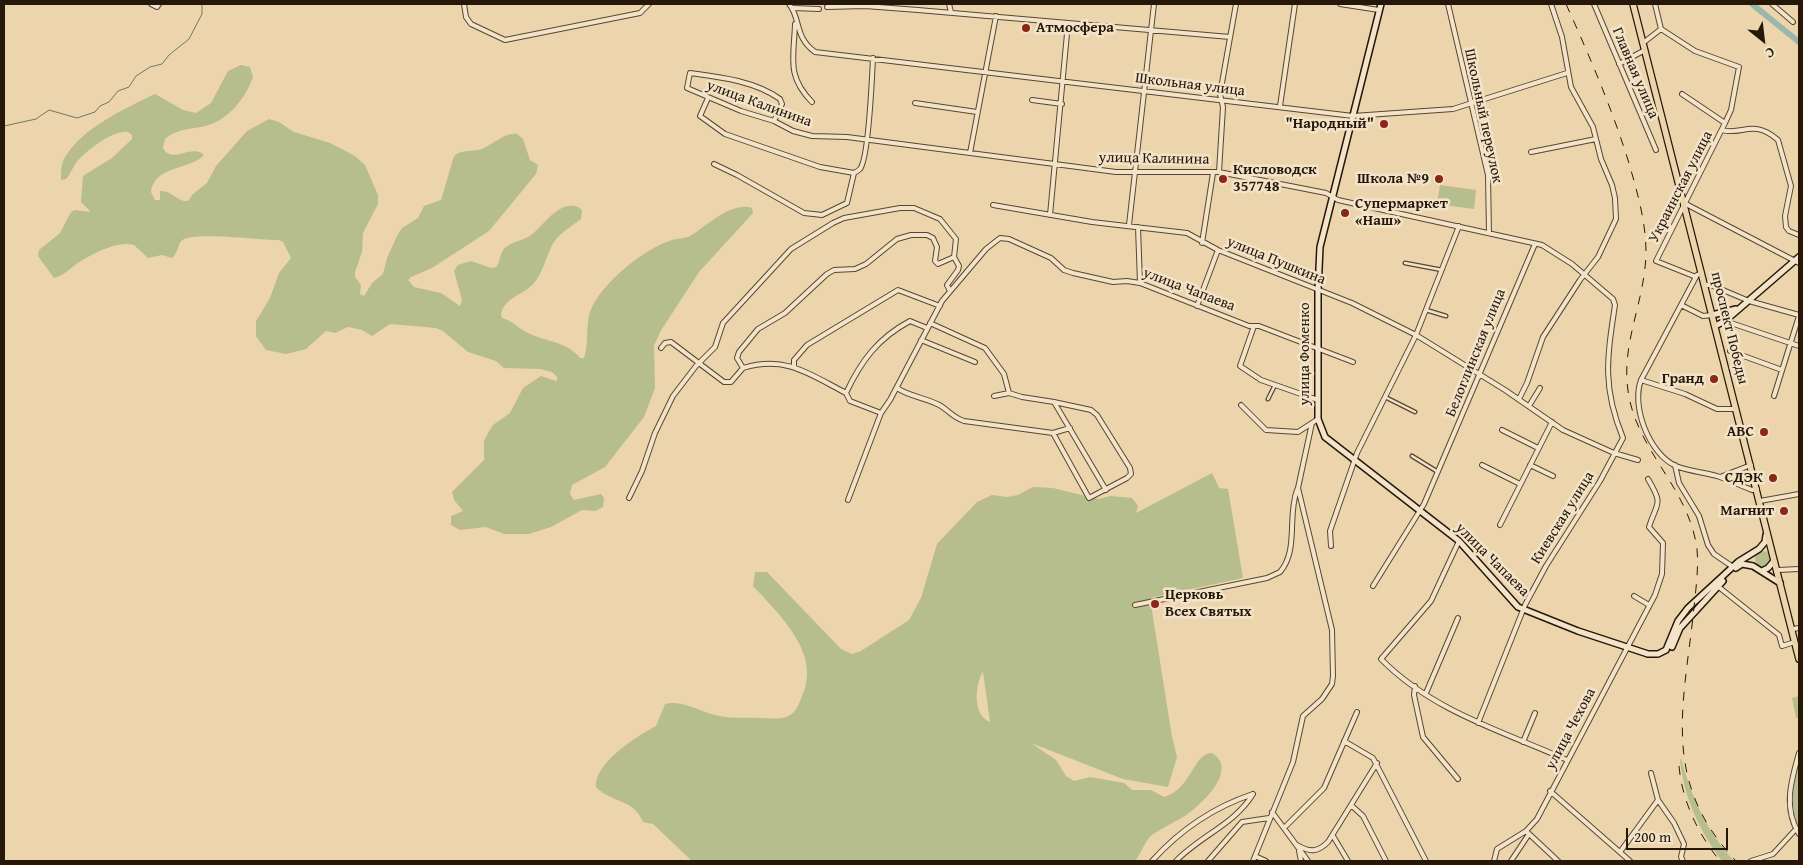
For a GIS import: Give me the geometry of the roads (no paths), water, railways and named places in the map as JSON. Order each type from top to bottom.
[{"type":"main road","name":"проспект Победы","points":[[1633,4],[1774,555],[1796,629],[1795,642],[1799,659]]},
{"type":"main road","name":"улица Фоменко","points":[[1318,419],[1320,247],[1380,7]]},
{"type":"main road","points":[[1715,326],[1725,321],[1737,309],[1798,260]]},
{"type":"main road","points":[[1712,315],[1737,309]]},
{"type":"main road","name":"улица Чапаева","points":[[1318,419],[1326,437],[1459,541],[1511,601],[1523,609],[1578,631],[1626,647],[1653,655],[1666,650],[1678,620],[1733,567],[1759,550]]},
{"type":"main road","points":[[1759,550],[1766,539],[1767,527]]},
{"type":"main road","points":[[1759,550],[1763,548],[1774,555],[1772,565],[1762,571]]},
{"type":"main road","points":[[1753,553],[1753,566],[1782,585]]},
{"type":"main road","name":"улица Чапаева","points":[[1626,647],[1649,658],[1658,658],[1667,653],[1680,628],[1735,569],[1742,564],[1753,566]]},
{"type":"street","points":[[151,4],[157,7],[159,4]]},
{"type":"street","points":[[464,4],[466,17],[471,24],[505,40],[640,13],[649,4]]},
{"type":"street","points":[[789,4],[793,8],[796,22],[792,67],[804,94],[812,102]]},
{"type":"street","points":[[949,4],[951,12]]},
{"type":"street","points":[[1129,224],[1146,92],[1154,4]]},
{"type":"street","points":[[1219,172],[1222,101],[1220,94],[1236,4]]},
{"type":"street","points":[[1280,106],[1295,4]]},
{"type":"street","points":[[1340,4],[1380,7]]},
{"type":"street","name":"Школьный переулок","points":[[1448,4],[1470,106],[1488,175],[1489,233]]},
{"type":"street","points":[[1519,399],[1527,383],[1543,337],[1598,257],[1616,219],[1612,185],[1593,127],[1571,88],[1562,37],[1550,4]]},
{"type":"street","name":"Главная улица","points":[[1594,4],[1656,150]]},
{"type":"street","points":[[1643,43],[1661,29],[1655,4]]},
{"type":"street","points":[[1772,4],[1793,22]]},
{"type":"street","points":[[826,7],[864,6],[951,12],[1068,24],[1152,29],[1230,37]]},
{"type":"street","points":[[793,8],[819,9]]},
{"type":"street","points":[[970,153],[984,71],[996,16]]},
{"type":"street","name":"Школьная улица","points":[[796,22],[808,46],[815,52],[1353,116],[1453,110],[1470,106],[1519,87],[1568,73]]},
{"type":"street","points":[[1050,215],[1062,104],[1068,24]]},
{"type":"street","name":"Украинская улица","points":[[1661,29],[1696,51],[1739,67],[1733,102],[1725,123],[1656,261],[1696,278]]},
{"type":"street","points":[[1619,64],[1645,50]]},
{"type":"street","points":[[714,164],[804,213],[822,214],[847,203],[854,173],[860,169],[867,141],[873,58]]},
{"type":"street","name":"улица Калинина","points":[[774,121],[782,104],[780,99],[763,89],[714,76],[690,73],[687,88],[708,98],[774,121],[793,131],[812,136],[970,153],[1056,166],[1136,173],[1219,172],[1268,180],[1332,196],[1338,200],[1542,245],[1613,298],[1614,305],[1608,352],[1607,380],[1610,404],[1623,438]]},
{"type":"street","name":"Украинская улица","points":[[1682,94],[1725,123]]},
{"type":"street","points":[[708,98],[700,116],[726,134],[820,167],[854,173]]},
{"type":"street","points":[[1032,100],[1062,104]]},
{"type":"street","points":[[915,103],[977,112]]},
{"type":"street","points":[[1722,130],[1730,131],[1752,126],[1778,140],[1791,186],[1785,216],[1786,227],[1788,231],[1799,235]]},
{"type":"street","points":[[1531,152],[1596,139]]},
{"type":"street","points":[[1202,243],[1212,173]]},
{"type":"street","points":[[1684,203],[1798,260]]},
{"type":"street","name":"улица Пушкина","points":[[993,205],[1050,215],[1187,233],[1202,243],[1352,303],[1416,334],[1481,374],[1562,430],[1614,453],[1638,460]]},
{"type":"street","points":[[629,498],[642,471],[655,433],[673,396],[714,347],[724,323],[778,262],[804,239],[832,223],[861,215],[914,208],[940,219],[950,231],[957,245],[954,257],[959,266],[947,284],[950,291]]},
{"type":"street","points":[[829,212],[832,223]]},
{"type":"street","points":[[1331,546],[1330,531],[1334,514],[1355,461],[1416,334],[1459,226]]},
{"type":"street","points":[[1138,227],[1140,283]]},
{"type":"street","points":[[743,368],[737,358],[739,352],[758,329],[774,321],[834,270],[855,269],[866,264],[897,239],[911,235],[927,235],[933,238],[937,247],[935,261],[938,264],[954,257]]},
{"type":"street","name":"улица Чапаева","points":[[848,500],[881,413],[897,388],[927,328],[950,291],[986,248],[1000,238],[1009,239],[1051,258],[1064,270],[1072,273],[1113,282],[1127,281],[1140,283],[1197,306],[1254,326],[1259,326],[1353,362]]},
{"type":"street","name":"Белоглинская улица","points":[[1374,586],[1421,511],[1481,374],[1503,315],[1535,244]]},
{"type":"street","points":[[1197,306],[1218,250]]},
{"type":"street","points":[[1404,263],[1442,270]]},
{"type":"street","points":[[1702,273],[1696,278],[1641,380],[1636,396],[1637,406],[1644,425],[1661,454],[1676,466],[1720,477],[1752,490],[1757,489]]},
{"type":"street","points":[[1705,285],[1711,285],[1749,301],[1799,315],[1774,396]]},
{"type":"street","points":[[794,367],[794,360],[798,352],[807,345],[898,290],[940,306]]},
{"type":"street","points":[[1681,305],[1703,316],[1712,315]]},
{"type":"street","points":[[1426,310],[1446,316]]},
{"type":"street","points":[[1725,321],[1799,346]]},
{"type":"street","points":[[846,393],[867,355],[887,335],[910,322],[927,328]]},
{"type":"street","points":[[930,323],[984,348],[1004,374],[1009,393]]},
{"type":"street","points":[[1254,326],[1240,366],[1253,376],[1318,400]]},
{"type":"street","points":[[921,340],[976,362]]},
{"type":"street","points":[[661,348],[665,343],[671,342],[728,383],[743,368],[768,362],[794,367],[846,393],[850,401],[881,413]]},
{"type":"street","points":[[1730,351],[1782,370]]},
{"type":"street","points":[[1641,380],[1685,394],[1717,409],[1736,409]]},
{"type":"street","points":[[1268,399],[1275,385]]},
{"type":"street","points":[[897,388],[940,406],[959,420],[1054,433],[1070,428]]},
{"type":"street","points":[[1529,406],[1540,388]]},
{"type":"street","points":[[994,396],[1009,393],[1091,410],[1097,415],[1130,468],[1130,474],[1127,478],[1089,498],[1054,433]]},
{"type":"street","points":[[1385,397],[1415,412]]},
{"type":"street","points":[[1054,402],[1106,490]]},
{"type":"street","points":[[1241,405],[1266,430],[1298,432],[1312,423]]},
{"type":"street","name":"улица Фоменко","points":[[1253,861],[1293,762],[1303,716],[1322,699],[1332,684],[1334,676],[1332,630],[1298,488],[1312,423],[1318,419]]},
{"type":"street","points":[[1500,525],[1552,422]]},
{"type":"street","points":[[1502,430],[1538,448]]},
{"type":"street","name":"Киевская улица","points":[[1478,723],[1523,609],[1546,566],[1600,481],[1623,438]]},
{"type":"street","points":[[1412,456],[1438,472]]},
{"type":"street","points":[[1482,465],[1520,484]]},
{"type":"street","points":[[1530,465],[1553,476]]},
{"type":"street","points":[[1720,477],[1751,465]]},
{"type":"street","points":[[1676,466],[1679,483],[1699,516],[1708,545],[1714,554],[1733,567]]},
{"type":"street","name":"улица Чехова","points":[[1511,861],[1537,819],[1649,605],[1662,574],[1664,554],[1660,537],[1649,527],[1658,508],[1657,494],[1648,479]]},
{"type":"street","points":[[1135,605],[1267,578],[1280,572],[1290,551],[1292,502],[1298,488]]},
{"type":"street","points":[[1760,501],[1799,494]]},
{"type":"street","points":[[1459,541],[1432,601],[1381,659],[1393,671],[1449,710],[1567,760]]},
{"type":"street","points":[[1778,570],[1799,569]]},
{"type":"street","points":[[1720,588],[1779,635],[1782,646],[1795,642]]},
{"type":"street","points":[[1634,596],[1649,605]]},
{"type":"street","points":[[1426,693],[1458,618]]},
{"type":"street","points":[[1415,686],[1414,695],[1423,737],[1458,779]]},
{"type":"street","points":[[1284,828],[1322,791],[1357,712]]},
{"type":"street","points":[[1523,742],[1535,713]]},
{"type":"street","points":[[1344,741],[1368,753],[1377,763],[1426,861]]},
{"type":"street","points":[[1799,753],[1790,792],[1790,810],[1799,834]]},
{"type":"street","points":[[1297,845],[1313,851],[1322,848],[1333,836],[1377,763]]},
{"type":"street","points":[[1651,773],[1658,800],[1679,832],[1684,844],[1678,861]]},
{"type":"street","points":[[1550,791],[1630,861]]},
{"type":"street","points":[[1152,861],[1177,838],[1212,811],[1226,803],[1253,794],[1235,817],[1205,836],[1176,861]]},
{"type":"street","points":[[1620,852],[1658,800]]},
{"type":"street","points":[[1352,806],[1363,816],[1386,861]]},
{"type":"street","points":[[1272,812],[1308,861]]},
{"type":"street","points":[[1208,861],[1242,822],[1269,818]]},
{"type":"street","points":[[1751,861],[1773,854],[1796,829]]},
{"type":"street","points":[[1527,833],[1558,861]]},
{"type":"street","name":"улица Чехова","points":[[1494,861],[1497,849],[1527,833]]},
{"type":"street","points":[[1333,836],[1348,861]]},
{"type":"street","points":[[1297,845],[1301,861]]},
{"type":"street","points":[[1255,856],[1266,861]]},
{"type":"street","points":[[1681,856],[1683,861]]},
{"type":"waterway","points":[[4,126],[36,119],[49,110],[77,118],[95,112],[100,106],[109,102],[118,91],[129,87],[136,76],[150,67],[162,64],[169,55],[189,39],[202,14],[202,4]]},
{"type":"waterway","points":[[1752,4],[1799,42]]},
{"type":"railway","points":[[1566,4],[1614,120],[1638,195],[1643,218],[1646,241],[1645,272],[1627,360],[1629,397],[1643,436],[1685,508],[1697,549],[1697,574],[1685,684],[1683,746],[1687,775],[1697,804],[1713,832],[1736,861]]},
{"type":"railway","points":[[1679,766],[1687,804],[1692,816],[1705,840],[1720,861]]},
{"type":"place","name":"Атмосфера","points":[[1026,28]]},
{"type":"place","name":"\"Народный\"","points":[[1384,124]]},
{"type":"place","name":"Кисловодск 357748","points":[[1223,179]]},
{"type":"place","name":"Школа №9","points":[[1439,179]]},
{"type":"place","name":"Супермаркет «Наш»","points":[[1345,213]]},
{"type":"place","name":"Гранд","points":[[1714,379]]},
{"type":"place","name":"ABC","points":[[1764,432]]},
{"type":"place","name":"СДЭК","points":[[1773,478]]},
{"type":"place","name":"Магнит","points":[[1784,511]]},
{"type":"place","name":"Церковь Всех Святых","points":[[1155,604]]}]
